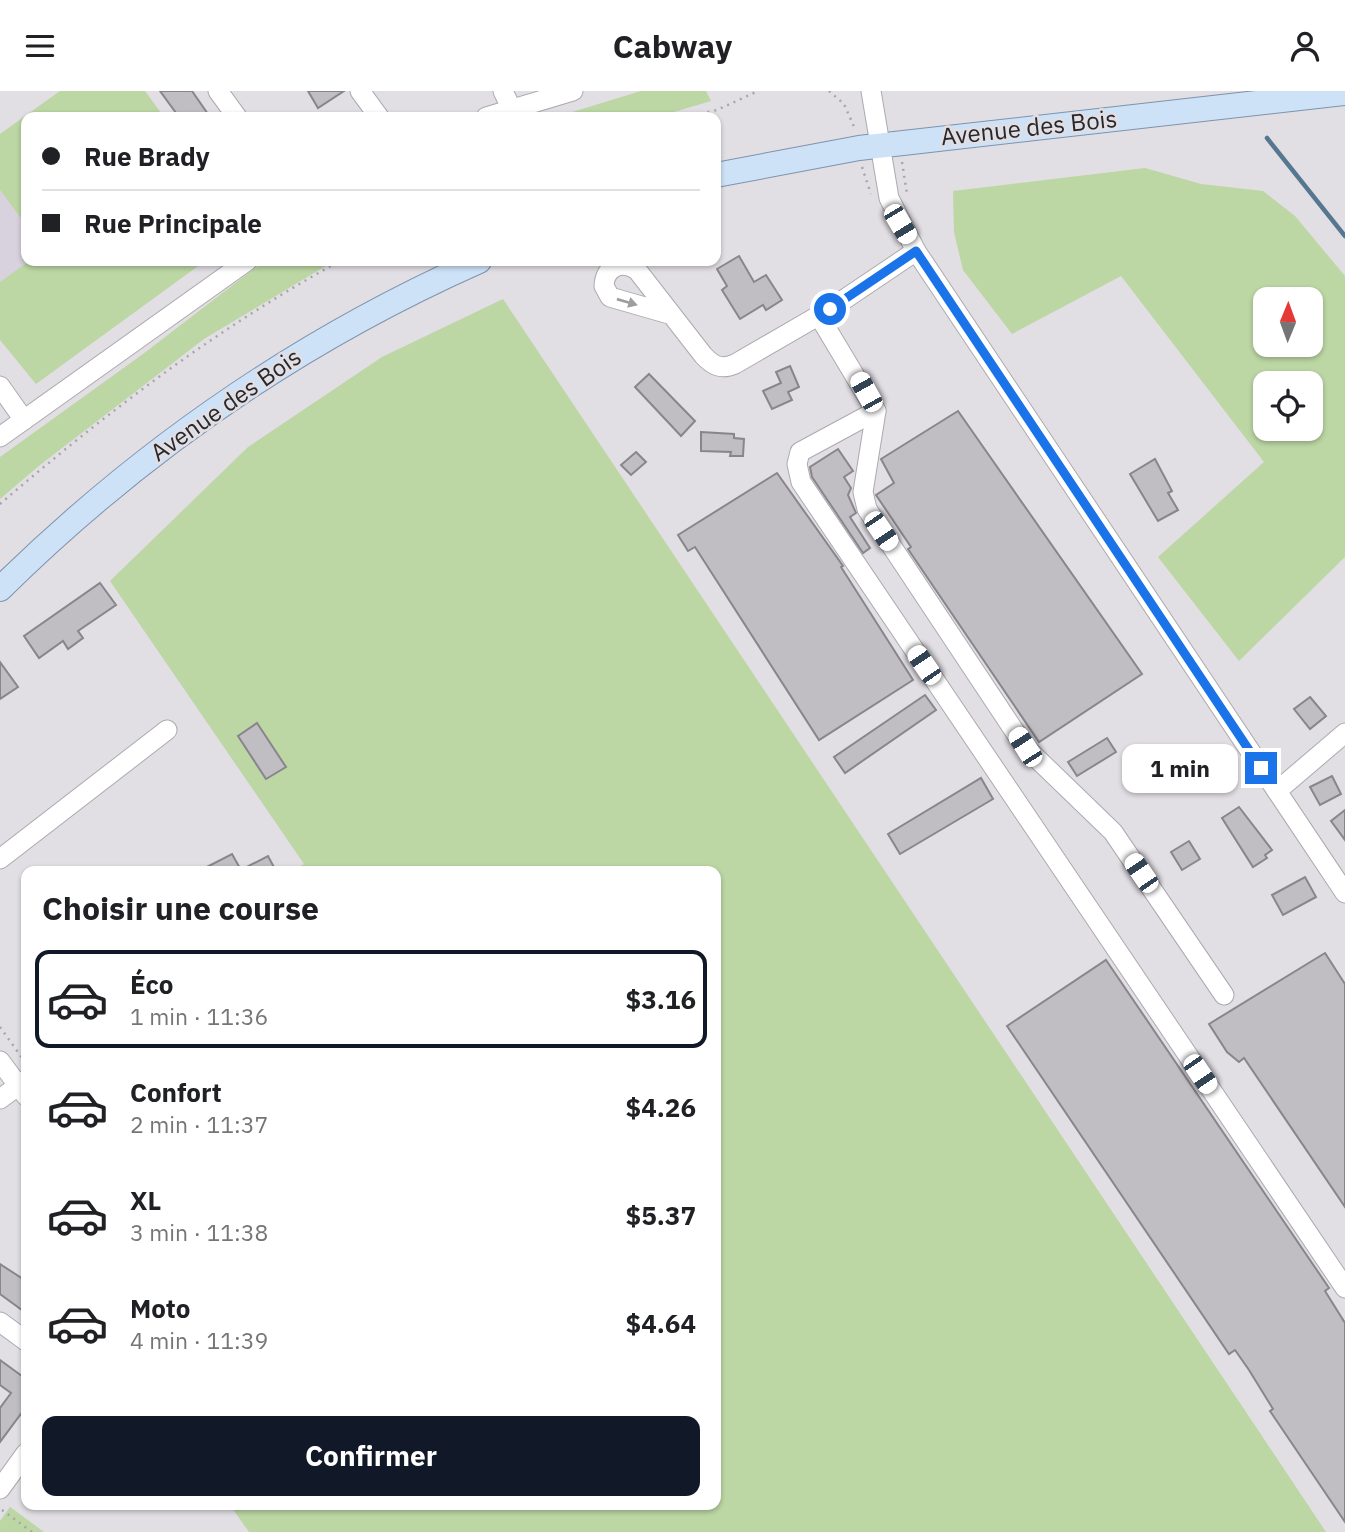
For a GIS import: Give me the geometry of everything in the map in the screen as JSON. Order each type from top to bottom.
[{"type":"main road","name":"Avenue des Bois","points":[[721,174],[878,145],[1345,93]]},
{"type":"main road","name":"Avenue des Bois","points":[[0,589],[60,532],[134,470],[256,382],[362,318],[469,266]]},
{"type":"street","points":[[218,91],[233,112]]},
{"type":"street","points":[[360,91],[375,112]]},
{"type":"street","points":[[870,91],[888,198],[916,251],[1345,893]]},
{"type":"street","points":[[492,112],[507,99],[570,92]]},
{"type":"street","points":[[670,314],[711,363],[720,367],[735,364],[819,316],[916,251]]},
{"type":"street","points":[[0,437],[240,266]]},
{"type":"street","points":[[819,316],[876,411],[863,492],[867,509],[1025,747],[1113,832],[1224,995]]},
{"type":"street","points":[[0,387],[24,420]]},
{"type":"street","points":[[876,411],[800,452],[797,464],[801,482],[1345,1288]]},
{"type":"street","points":[[0,859],[167,730]]},
{"type":"street","points":[[1277,791],[1345,733]]},
{"type":"street","points":[[0,1061],[21,1084]]},
{"type":"street","points":[[0,1099],[21,1088]]},
{"type":"street","points":[[0,1322],[21,1337]]},
{"type":"street","points":[[0,1489],[21,1460]]},
{"type":"path","points":[[708,112],[758,91]]},
{"type":"path","points":[[829,91],[844,103],[854,124]]},
{"type":"path","points":[[0,505],[65,448],[153,380],[272,300],[331,266]]},
{"type":"path","points":[[0,1027],[21,1056]]},
{"type":"path","points":[[2,1510],[32,1532]]},
{"type":"shaded area","points":[[0,190],[21,218],[22,266],[0,282]]},
{"type":"green space","points":[[60,91],[145,91],[160,112],[31,112]]},
{"type":"green space","points":[[641,91],[706,91],[711,101],[674,112],[572,112]]},
{"type":"green space","points":[[21,119],[21,218],[0,190],[0,134]]},
{"type":"green space","points":[[1145,168],[1201,184],[1263,191],[1295,216],[1345,276],[1345,557],[1239,661],[1158,557],[1264,462],[1121,276],[1012,334],[963,270],[954,232],[953,191]]},
{"type":"green space","points":[[22,266],[198,266],[36,384],[0,340],[0,282]]},
{"type":"green space","points":[[257,266],[326,266],[204,339],[0,499],[0,457],[143,354]]},
{"type":"green space","points":[[503,299],[1326,1532],[249,1532],[234,1510],[721,1510],[721,866],[300,866],[304,864],[110,581],[248,447],[382,357]]},
{"type":"green space","points":[[10,1507],[44,1532],[0,1532],[0,1521]]},
{"type":"building","points":[[160,91],[192,91],[207,112],[175,112]]},
{"type":"building","points":[[308,91],[344,91],[318,108]]},
{"type":"building","points":[[739,256],[754,282],[766,275],[782,300],[766,310],[763,305],[740,319],[722,290],[727,286],[717,269]]},
{"type":"building","points":[[790,366],[799,387],[788,392],[792,400],[772,409],[763,391],[781,383],[776,372]]},
{"type":"building","points":[[649,374],[695,421],[681,436],[635,387]]},
{"type":"building","points":[[958,411],[1142,674],[1039,742],[908,549],[911,547],[876,495],[894,483],[881,459]]},
{"type":"building","points":[[701,432],[734,434],[734,438],[744,439],[743,456],[730,456],[731,452],[701,451]]},
{"type":"building","points":[[838,449],[853,471],[844,477],[851,488],[848,495],[856,513],[850,517],[870,548],[863,553],[812,477],[810,467]]},
{"type":"building","points":[[636,452],[646,462],[631,475],[621,465]]},
{"type":"building","points":[[1155,459],[1172,491],[1168,493],[1178,510],[1158,521],[1130,474]]},
{"type":"building","points":[[777,473],[843,566],[841,567],[913,680],[819,740],[695,547],[688,551],[678,535]]},
{"type":"building","points":[[100,583],[116,605],[78,631],[83,638],[68,649],[63,641],[39,658],[24,636]]},
{"type":"building","points":[[0,662],[18,687],[0,699]]},
{"type":"building","points":[[925,695],[936,710],[845,773],[834,757]]},
{"type":"building","points":[[1310,697],[1326,716],[1310,729],[1294,709]]},
{"type":"building","points":[[257,723],[286,767],[266,779],[238,736]]},
{"type":"building","points":[[1107,738],[1116,752],[1077,776],[1068,762]]},
{"type":"building","points":[[1332,776],[1341,794],[1320,805],[1310,787]]},
{"type":"building","points":[[981,778],[993,799],[900,854],[888,834]]},
{"type":"building","points":[[1239,807],[1272,850],[1265,855],[1267,858],[1253,867],[1222,818]]},
{"type":"building","points":[[1345,810],[1345,840],[1331,821]]},
{"type":"building","points":[[1189,841],[1200,859],[1182,870],[1171,852]]},
{"type":"building","points":[[232,854],[239,866],[209,866]]},
{"type":"building","points":[[268,856],[273,866],[249,866]]},
{"type":"building","points":[[1305,877],[1316,897],[1283,915],[1272,895]]},
{"type":"building","points":[[1325,953],[1345,984],[1345,1207],[1244,1058],[1239,1062],[1227,1052],[1209,1024]]},
{"type":"building","points":[[1106,960],[1329,1288],[1325,1291],[1345,1323],[1345,1522],[1270,1411],[1273,1409],[1249,1370],[1235,1350],[1229,1354],[1007,1026]]},
{"type":"building","points":[[0,1264],[21,1278],[21,1309],[0,1294]]},
{"type":"building","points":[[0,1360],[21,1375],[21,1414],[0,1442],[0,1408],[11,1393],[0,1385]]},
{"type":"waterway","points":[[1267,138],[1345,236]]},
{"type":"route","points":[[830,309],[916,251],[1261,768]]}]
